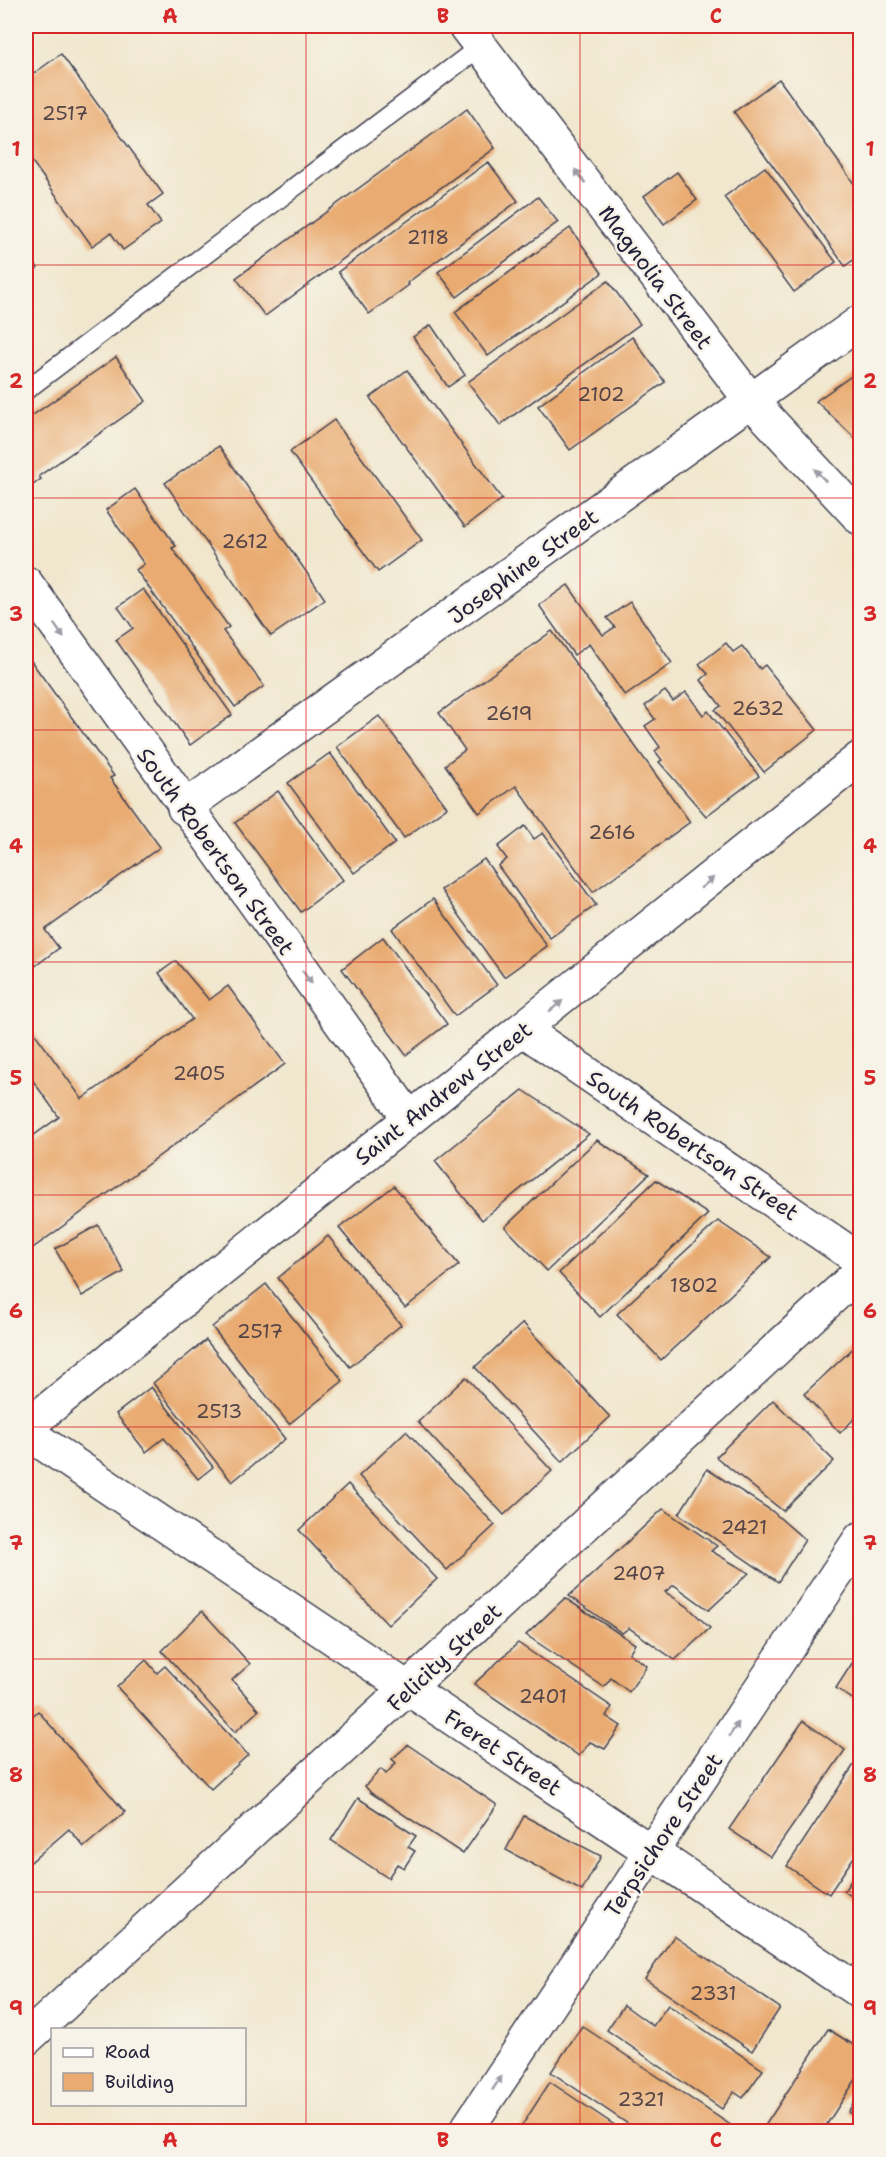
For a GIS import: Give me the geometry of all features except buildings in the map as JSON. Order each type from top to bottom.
[{"type":"street","name":"Magnolia Street","points":[[473,36],[752,402],[861,518]]},
{"type":"street","name":"Josephine Street","points":[[184,808],[861,322]]},
{"type":"street","name":"South Robertson Street","points":[[26,583],[184,808],[409,1118]]},
{"type":"street","name":"Saint Andrew Street","points":[[26,1427],[409,1118],[525,1031],[861,758]]},
{"type":"street","name":"South Robertson Street","points":[[525,1031],[861,1260]]},
{"type":"street","name":"Felicity Street","points":[[26,2039],[861,1272]]},
{"type":"street","name":"Freret Street","points":[[26,1432],[861,1992]]},
{"type":"street","name":"Terpsichore Street","points":[[465,2132],[861,1539]]},
{"type":"lane","points":[[26,390],[473,36]]}]
